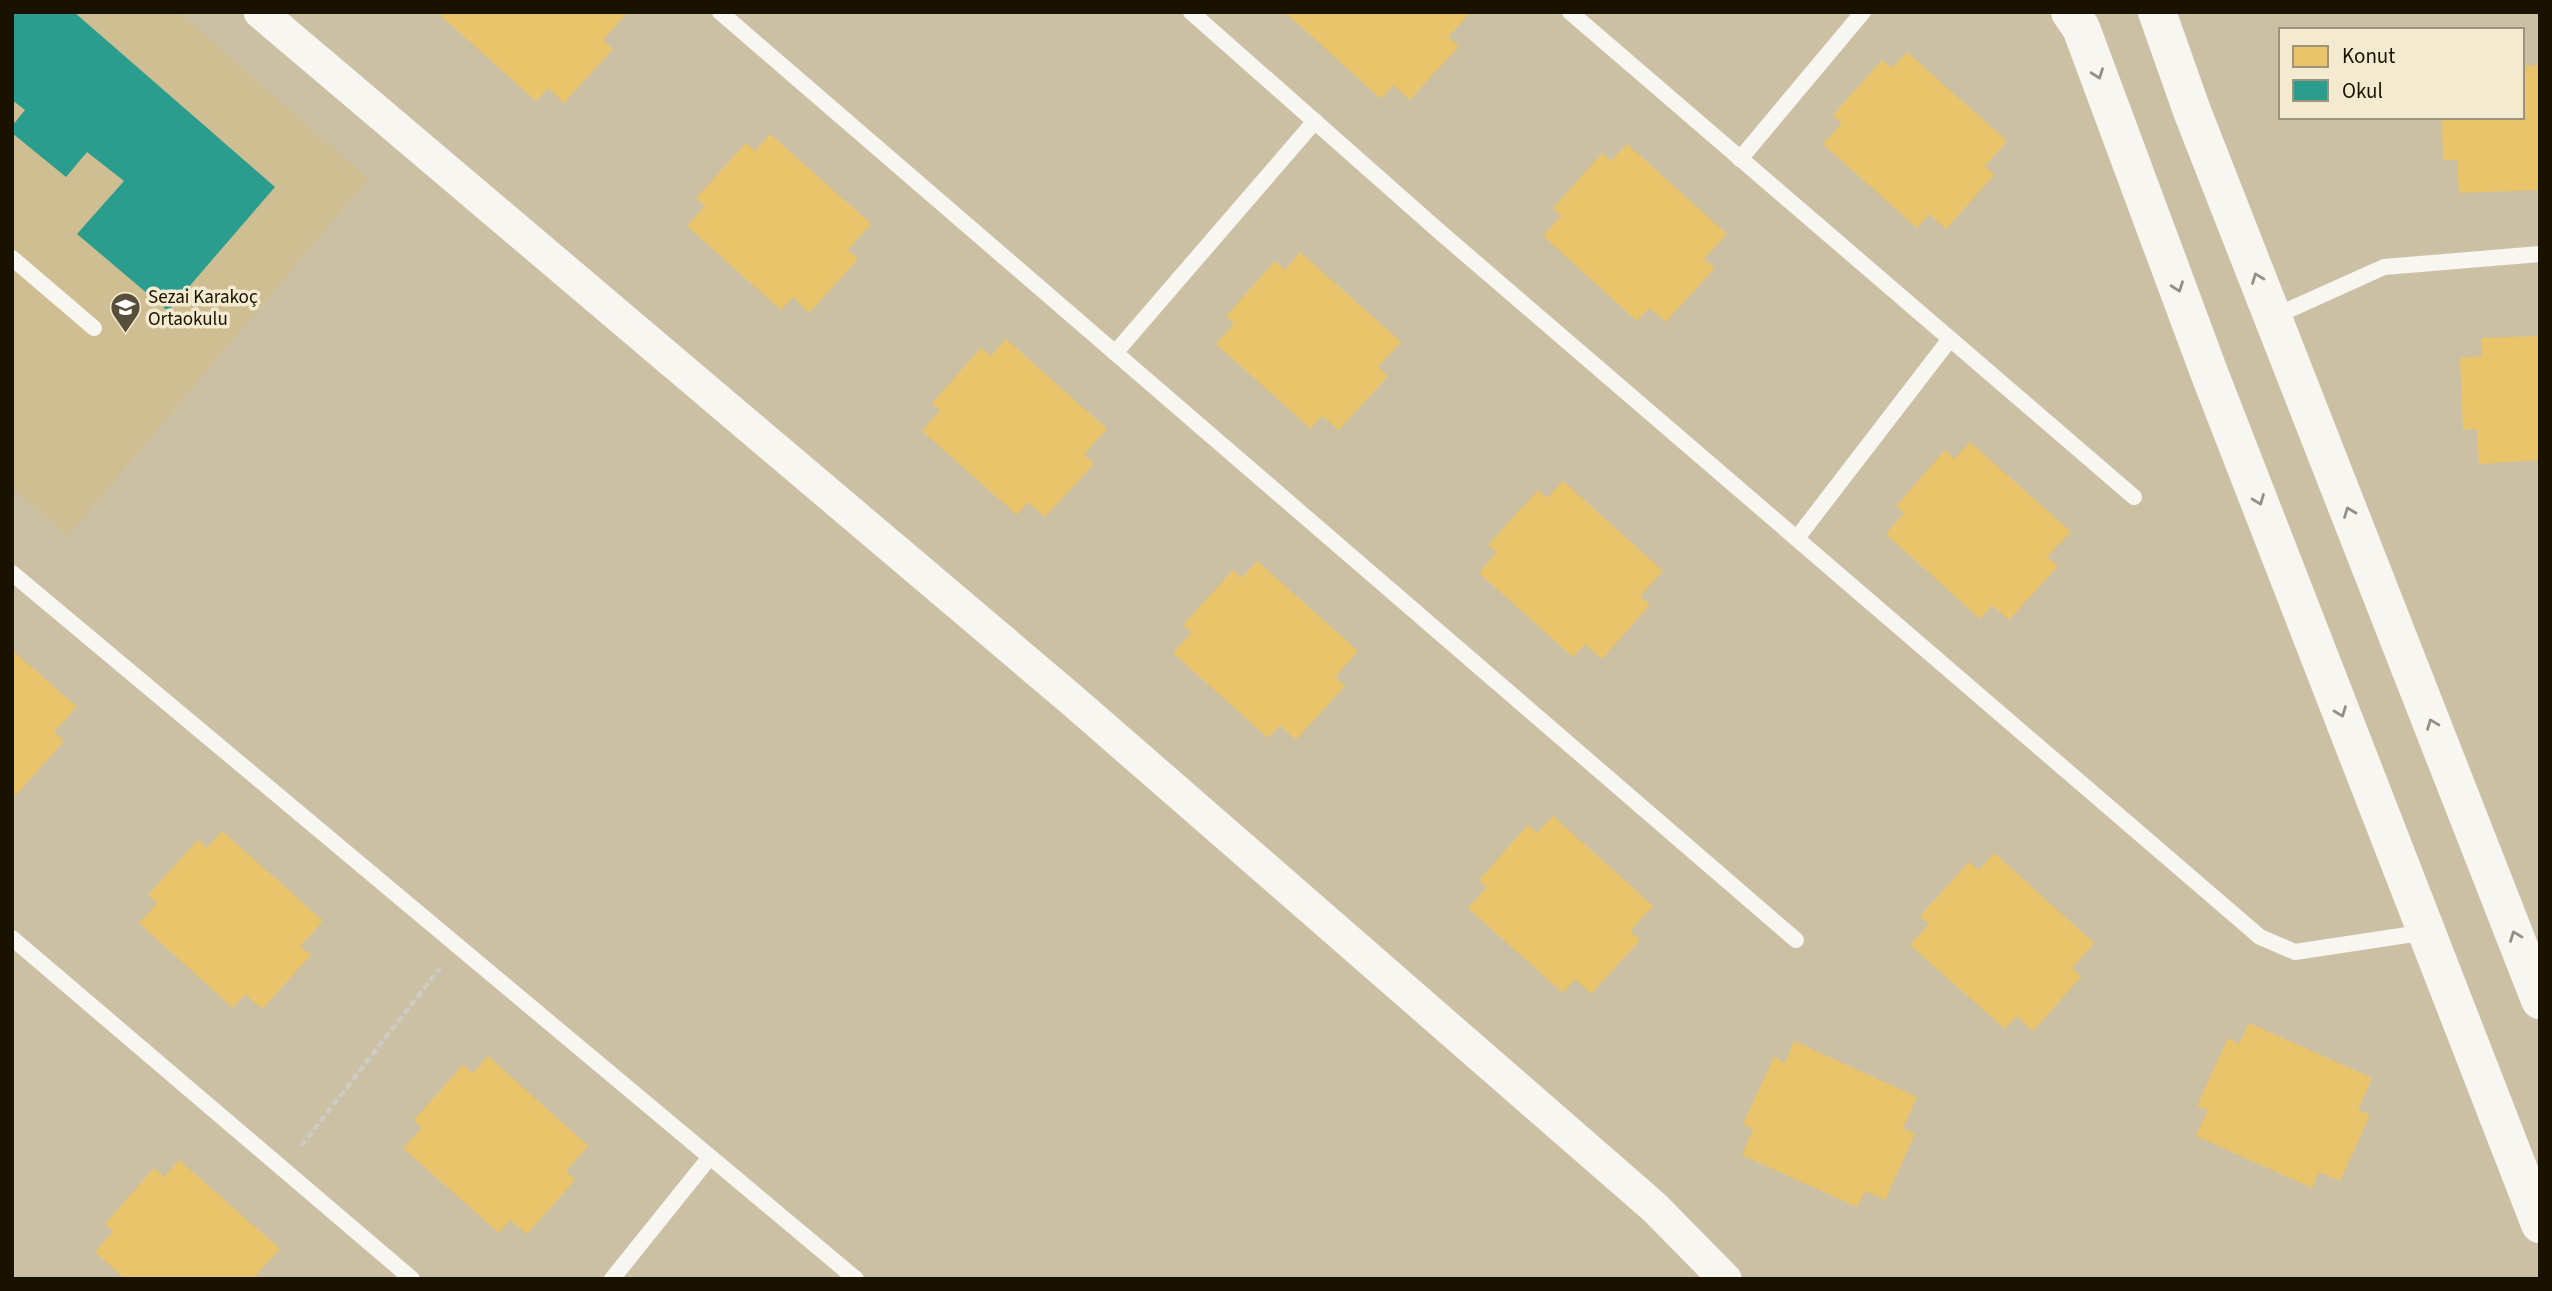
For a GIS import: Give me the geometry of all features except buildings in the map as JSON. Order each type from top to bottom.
[{"type":"street","points":[[260,12],[1072,700],[1654,1207],[1725,1279]]},
{"type":"street","points":[[2070,12],[2081,28],[2210,375],[2540,1224]]},
{"type":"street","points":[[2157,12],[2192,111],[2537,986]]},
{"type":"lane","points":[[720,12],[1796,940]]},
{"type":"lane","points":[[1191,12],[2260,937],[2295,952],[2427,932]]},
{"type":"lane","points":[[1570,12],[2134,498]]},
{"type":"lane","points":[[1740,159],[1863,12]]},
{"type":"lane","points":[[1115,354],[1315,121]]},
{"type":"lane","points":[[2273,317],[2384,267],[2540,254]]},
{"type":"lane","points":[[12,258],[94,328]]},
{"type":"lane","points":[[1797,538],[1950,339]]},
{"type":"lane","points":[[12,573],[856,1279]]},
{"type":"lane","points":[[12,938],[412,1279]]},
{"type":"lane","points":[[612,1279],[710,1157]]},
{"type":"path","points":[[284,1169],[457,946]]},
{"type":"shaded area","name":"Sezai Karakoç Ortaokulu","points":[[12,12],[179,12],[368,179],[68,536],[12,488]]},
{"type":"place","name":"Sezai Karakoç Ortaokulu","points":[[125,334]]}]
